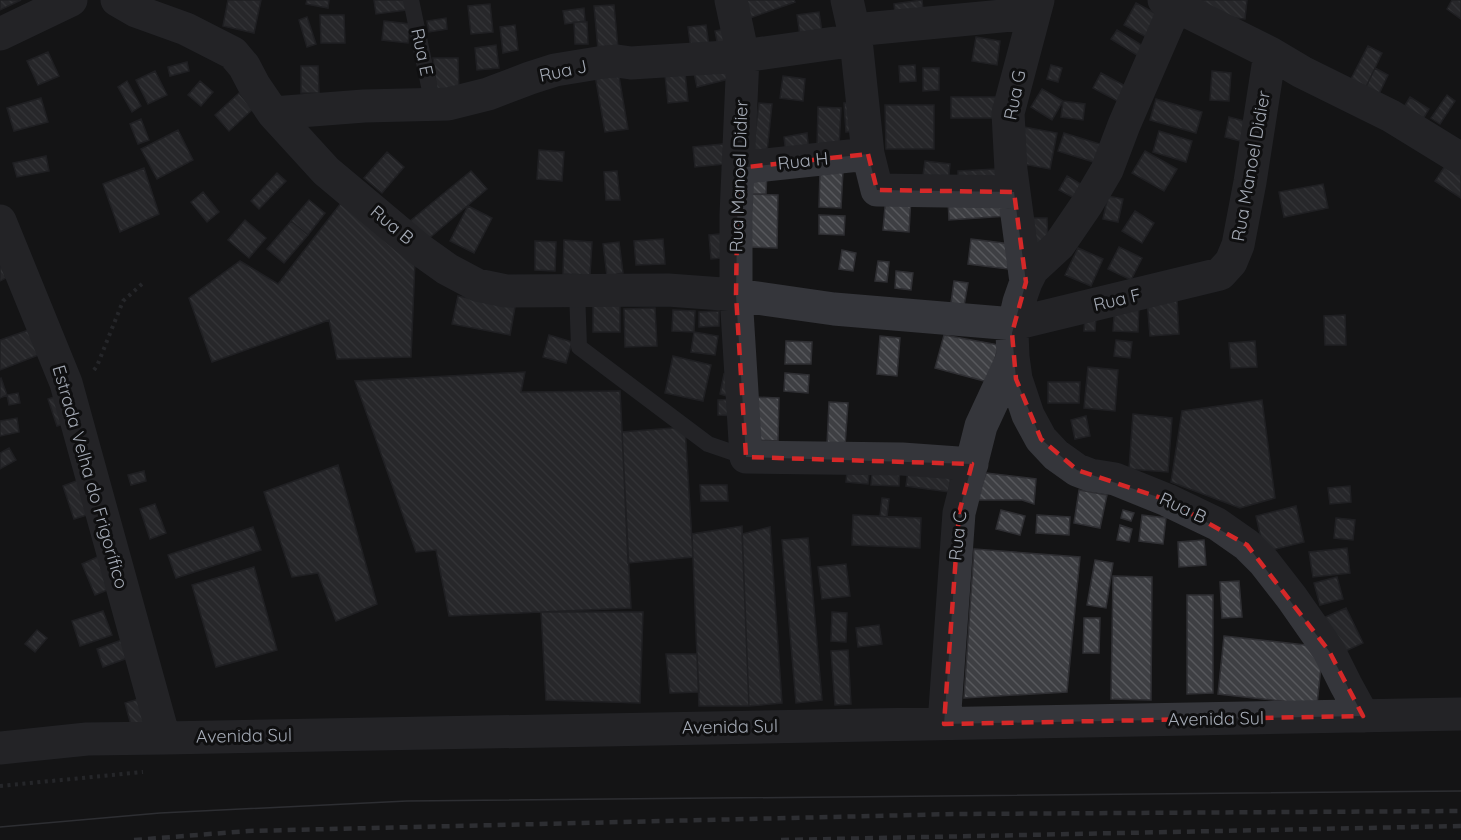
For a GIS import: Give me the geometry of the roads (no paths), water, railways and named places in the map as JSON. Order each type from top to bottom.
[{"type":"street","points":[[0,34],[70,0]]},
{"type":"street","name":"Rua B","points":[[117,0],[136,11],[186,29],[233,54],[244,66],[273,112],[326,171],[419,249],[447,269],[477,285],[506,291],[668,290],[736,295],[834,309],[1014,324]]},
{"type":"street","name":"Rua Manoel Didier","points":[[731,0],[743,56],[736,215],[736,295]]},
{"type":"street","points":[[1172,2],[1302,72],[1391,116],[1461,159]]},
{"type":"street","name":"Rua B","points":[[1172,2],[1107,171],[1059,245],[1032,270],[1026,282],[1012,333],[1016,380],[1028,415],[1041,439],[1056,455],[1077,470],[1090,475],[1115,479],[1167,500],[1216,524],[1247,545],[1264,562],[1292,598],[1329,651],[1363,716]]},
{"type":"street","name":"Rua J","points":[[273,112],[364,106],[448,104],[488,94],[568,67],[617,61],[645,63],[743,56],[852,24],[1036,7]]},
{"type":"street","name":"Rua G","points":[[1026,282],[1011,170],[1008,112],[1036,7]]},
{"type":"street","points":[[852,24],[868,154],[877,190],[1014,192]]},
{"type":"street","name":"Rua Manoel Didier","points":[[1220,274],[1231,262],[1238,245],[1270,53]]},
{"type":"street","name":"Rua H","points":[[738,168],[868,154]]},
{"type":"street","name":"Estrada Velha do Frigorífico","points":[[0,221],[66,383],[164,738]]},
{"type":"street","name":"Rua F","points":[[1014,324],[1220,274]]},
{"type":"street","points":[[736,295],[746,456],[902,459],[972,464]]},
{"type":"street","name":"Rua C","points":[[944,724],[959,513],[981,426],[1013,357]]},
{"type":"street","name":"Avenida Sul","points":[[0,748],[87,740],[164,738],[1461,714]]},
{"type":"lane","name":"Rua E","points":[[411,0],[433,105]]},
{"type":"lane","points":[[578,290],[579,346],[708,444],[746,456]]},
{"type":"tram line","points":[[0,827],[160,813],[407,801],[1461,791]]},
{"type":"railway","points":[[134,840],[248,831],[955,814],[1461,811]]},
{"type":"railway","points":[[781,840],[1461,826]]}]
